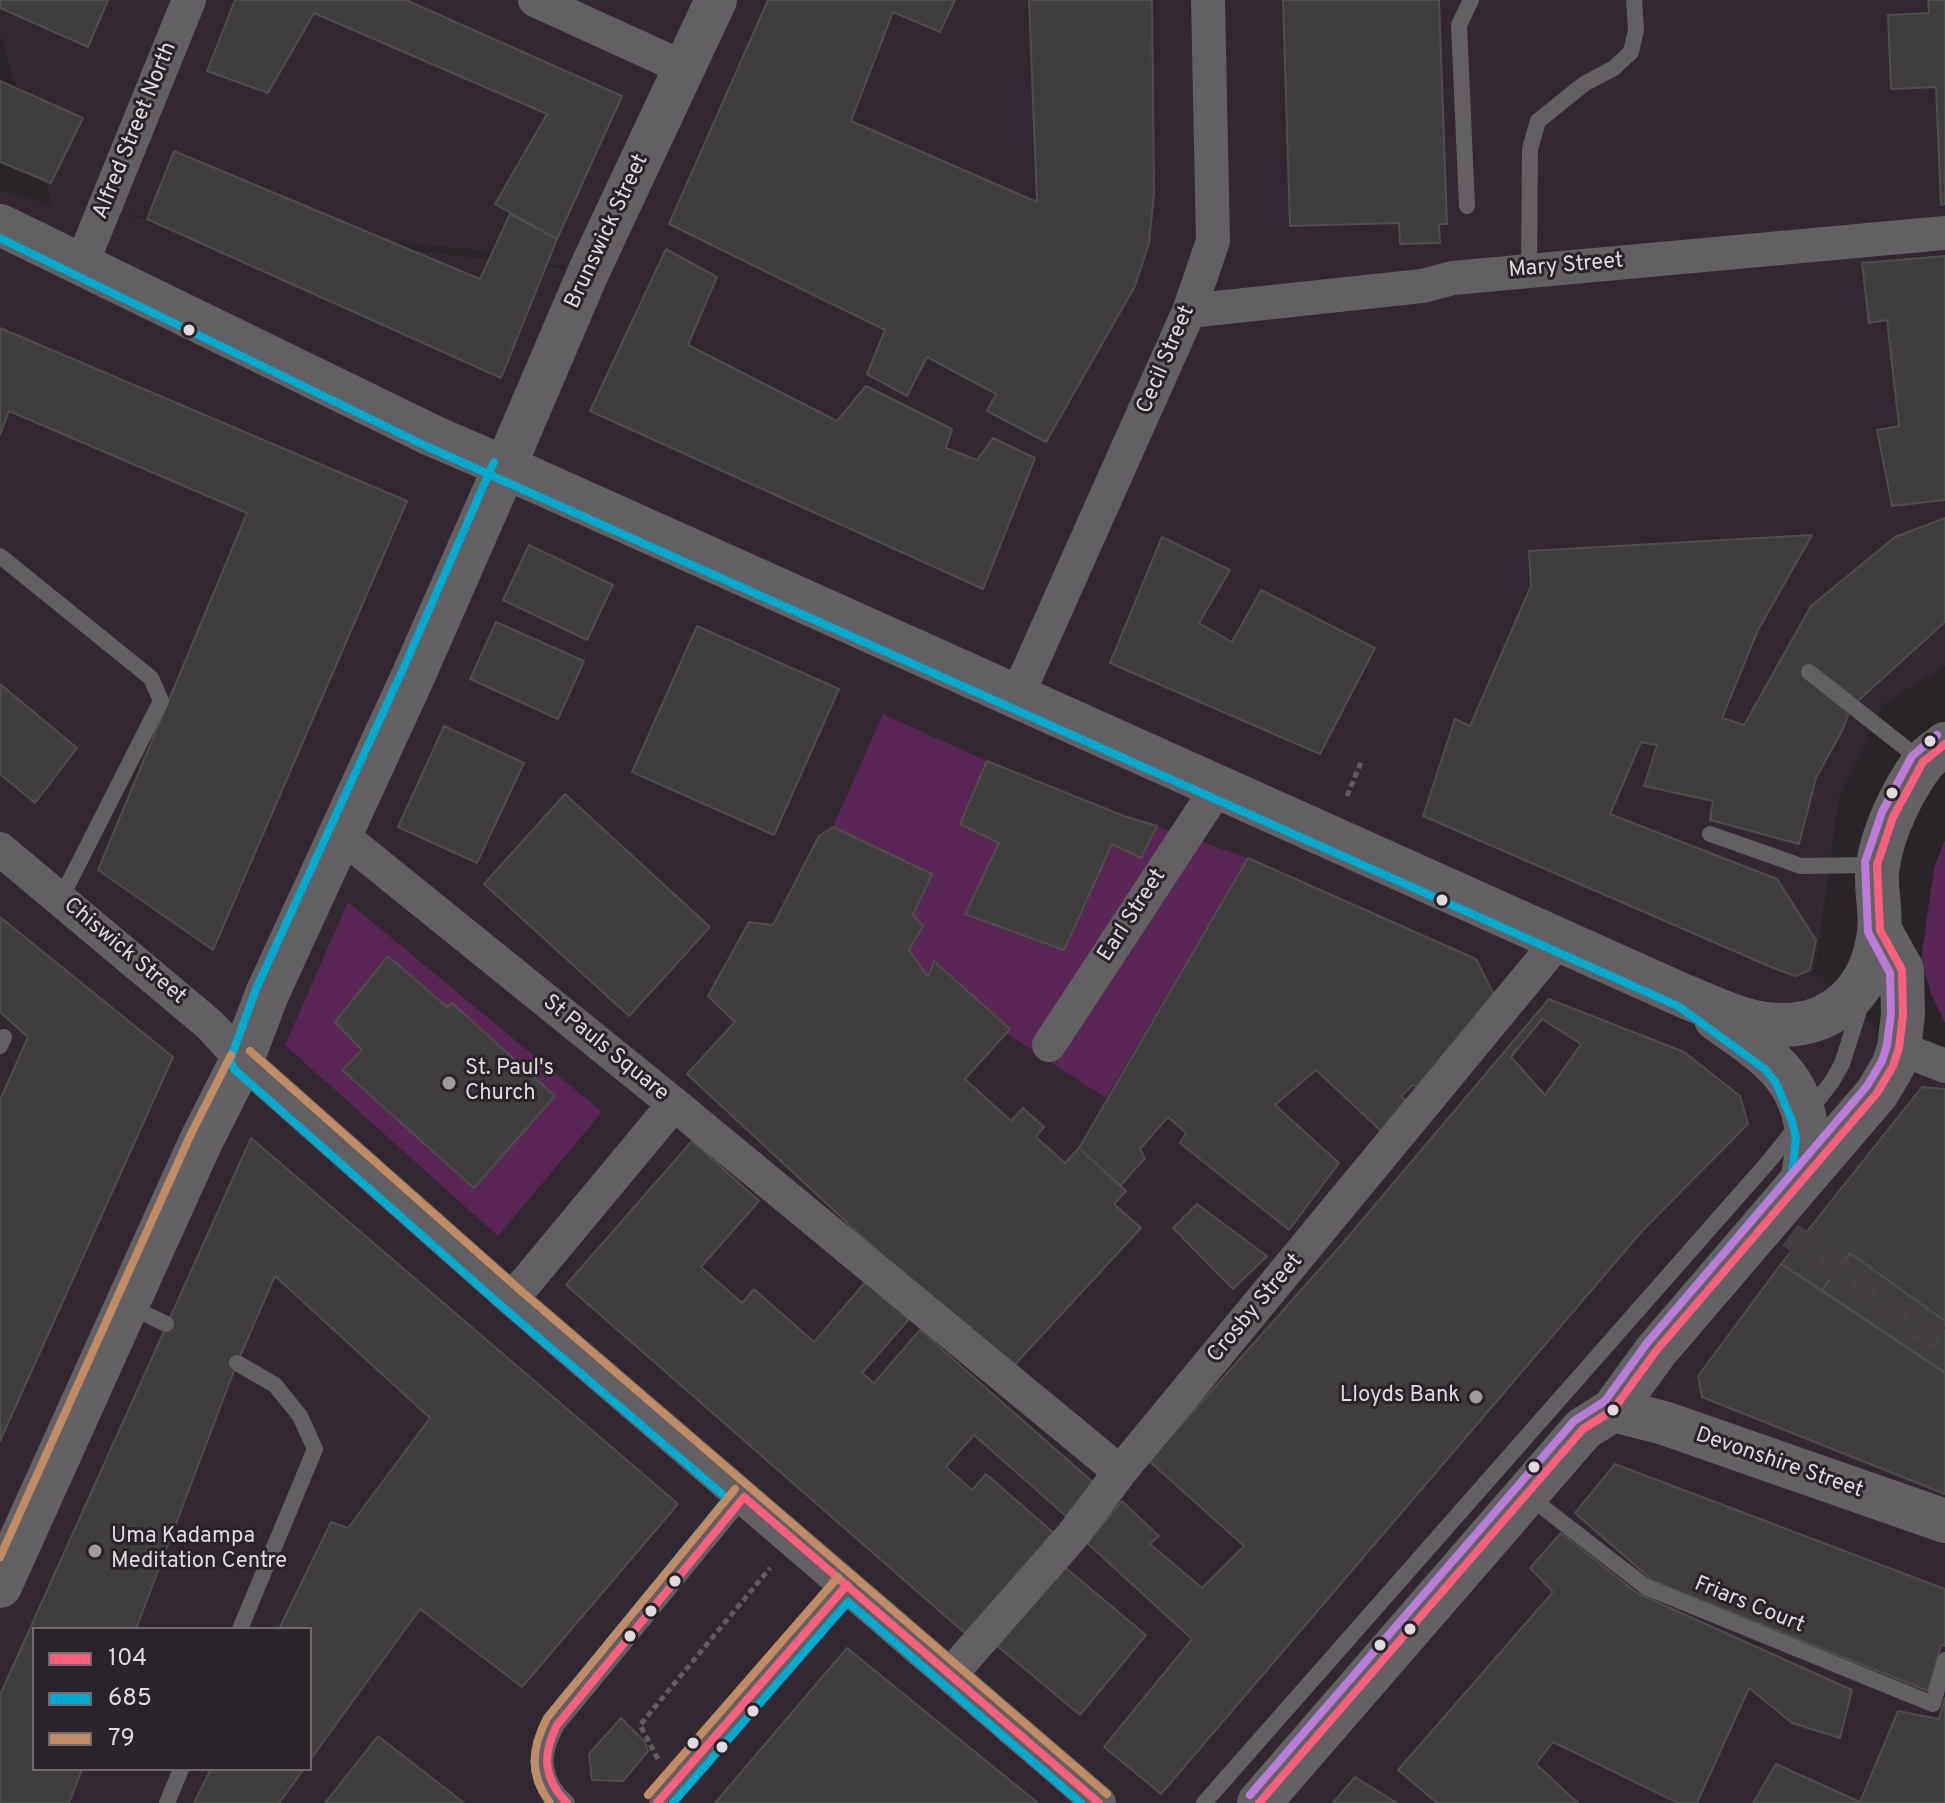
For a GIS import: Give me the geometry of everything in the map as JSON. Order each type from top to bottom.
[{"type":"main road","points":[[0,1586],[201,1141],[242,1060],[267,994],[505,467],[1684,996],[1752,1021],[1802,1025],[1834,1012],[1852,996],[1875,950],[1877,865],[1893,817],[1934,753]]},
{"type":"main road","points":[[1259,1803],[1583,1429],[1613,1410],[1656,1351],[1877,1093],[1893,1066],[1899,1048],[1903,1014],[1902,970],[1875,950]]},
{"type":"main road","points":[[1684,996],[1773,1060],[1786,1077],[1804,1117],[1808,1138],[1803,1178]]},
{"type":"main road","name":"Devonshire Street","points":[[1613,1410],[1664,1423],[1945,1521]]},
{"type":"street","name":"Alfred Street North","points":[[82,263],[189,0]]},
{"type":"street","points":[[535,0],[684,68]]},
{"type":"street","name":"Brunswick Street","points":[[505,467],[588,273],[716,0]]},
{"type":"street","name":"Cecil Street","points":[[1017,696],[1189,311],[1213,241],[1208,0]]},
{"type":"street","points":[[0,225],[433,436],[505,467]]},
{"type":"street","name":"Mary Street","points":[[1189,311],[1422,286],[1453,278],[1529,270],[1945,233]]},
{"type":"street","name":"Earl Street","points":[[1049,1045],[1218,787]]},
{"type":"street","name":"St Pauls Square","points":[[341,835],[674,1104],[512,1299]]},
{"type":"street","name":"Chiswick Street","points":[[0,849],[210,1025],[242,1060],[512,1299],[1099,1803]]},
{"type":"street","name":"Crosby Street","points":[[950,1675],[1072,1536],[1120,1472],[1559,940]]},
{"type":"street","points":[[1899,1048],[1945,1066]]},
{"type":"street","points":[[674,1104],[1120,1472]]},
{"type":"lane","points":[[1467,206],[1459,25],[1471,0]]},
{"type":"lane","points":[[1529,270],[1530,149],[1538,121],[1584,84],[1614,68],[1631,52],[1636,30],[1634,0]]},
{"type":"lane","points":[[0,556],[151,678],[161,701],[61,898]]},
{"type":"lane","points":[[1809,672],[1934,753]]},
{"type":"lane","points":[[1710,834],[1801,866],[1877,865]]},
{"type":"lane","points":[[1204,1803],[1619,1333],[1804,1117],[1842,1064],[1875,950]]},
{"type":"lane","points":[[126,1305],[166,1324]]},
{"type":"lane","points":[[237,1363],[275,1385],[300,1416],[315,1449],[241,1627]]},
{"type":"lane","name":"Friars Court","points":[[1526,1494],[1646,1587],[1933,1704],[1945,1660]]},
{"type":"lane","points":[[567,1803],[554,1791],[544,1763],[546,1743],[557,1725],[744,1497]]},
{"type":"lane","points":[[657,1803],[847,1585]]},
{"type":"lane","points":[[167,1803],[180,1771]]},
{"type":"path","points":[[659,1763],[640,1725],[793,1540]]},
{"type":"shaded area","points":[[0,0],[1945,0],[1945,666],[1883,704],[1839,797],[1815,971],[1922,1073],[1945,1077],[1945,1803],[0,1803],[0,190],[53,206],[0,34]],"holes":[[[109,213],[505,253],[577,270]]]},
{"type":"shaded area","points":[[883,714],[987,761],[960,824],[999,843],[965,914],[1064,950],[1112,844],[1141,858],[1157,826],[1248,858],[1106,1098],[1006,1033],[1010,1028],[935,961],[928,977],[909,950],[923,926],[913,915],[932,874],[833,827]]},
{"type":"shaded area","points":[[1945,840],[1945,1023],[1931,994],[1921,959],[1934,868]]},
{"type":"shaded area","points":[[348,902],[602,1112],[498,1236],[285,1045]]},
{"type":"building","points":[[0,0],[108,0],[88,47],[0,8]]},
{"type":"building","points":[[235,0],[406,0],[622,96],[557,239],[495,204],[547,114],[314,13],[268,93],[207,71]]},
{"type":"building","points":[[768,0],[955,0],[940,32],[893,12],[851,121],[1037,202],[1029,0],[1152,0],[1154,193],[1149,243],[1135,286],[1046,442],[987,411],[996,394],[927,357],[907,396],[867,374],[885,330],[669,224]]},
{"type":"building","points":[[1283,0],[1439,0],[1447,224],[1439,224],[1440,243],[1400,244],[1399,223],[1290,226]]},
{"type":"building","points":[[1928,0],[1945,0],[1945,204],[1941,205],[1936,87],[1891,89],[1888,15],[1929,13]]},
{"type":"building","points":[[0,81],[83,118],[51,183],[0,162]]},
{"type":"building","points":[[174,151],[480,279],[510,214],[557,239],[501,378],[147,219]]},
{"type":"building","points":[[666,249],[717,277],[688,345],[837,421],[866,386],[952,429],[946,448],[977,460],[993,438],[1035,458],[983,589],[590,411]]},
{"type":"building","points":[[1945,256],[1945,500],[1892,506],[1877,430],[1899,426],[1887,320],[1869,323],[1862,263]]},
{"type":"building","points":[[0,328],[407,501],[213,950],[98,870],[247,513],[9,411],[0,435]]},
{"type":"building","points":[[1945,518],[1945,622],[1851,707],[1843,729],[1816,778],[1799,844],[1710,820],[1713,801],[1644,786],[1657,745],[1641,742],[1610,814],[1777,879],[1816,940],[1810,970],[1795,976],[1771,967],[1423,816],[1455,719],[1470,726],[1531,586],[1529,551],[1812,535],[1758,630],[1722,718],[1744,725],[1811,606],[1895,537]]},
{"type":"building","points":[[1162,537],[1230,570],[1199,623],[1232,642],[1261,590],[1375,648],[1320,754],[1110,663]]},
{"type":"building","points":[[529,545],[613,585],[587,640],[503,600]]},
{"type":"building","points":[[496,622],[584,661],[558,719],[470,679]]},
{"type":"building","points":[[697,626],[839,689],[774,835],[632,772]]},
{"type":"building","points":[[0,684],[77,748],[35,803],[0,774]]},
{"type":"building","points":[[444,726],[524,763],[477,863],[398,827]]},
{"type":"building","points":[[987,761],[1124,816],[1157,826],[1141,858],[1112,844],[1064,950],[965,914],[999,843],[960,824]]},
{"type":"building","points":[[565,794],[710,927],[629,1016],[484,884]]},
{"type":"building","points":[[833,827],[932,874],[913,915],[923,926],[909,950],[928,977],[934,961],[1010,1029],[965,1079],[1011,1121],[1023,1108],[1044,1127],[1036,1137],[1065,1163],[1079,1148],[1126,1191],[1114,1204],[1141,1228],[1008,1372],[687,1074],[735,1022],[708,996],[749,922],[773,925],[819,836]]},
{"type":"building","points":[[1248,858],[1476,959],[1495,997],[1424,1092],[1413,1085],[1401,1096],[1410,1105],[1381,1131],[1316,1070],[1275,1105],[1339,1163],[1289,1230],[1180,1143],[1186,1133],[1168,1117],[1140,1149],[1145,1158],[1120,1186],[1079,1148]]},
{"type":"building","points":[[0,917],[173,1057],[0,1441],[0,1100],[28,1037],[0,1012]]},
{"type":"building","name":"St. Paul's Church","points":[[388,956],[447,1007],[452,1003],[555,1096],[474,1188],[342,1070],[362,1050],[335,1022]]},
{"type":"building","points":[[1549,999],[1684,1052],[1740,1096],[1748,1124],[1643,1230],[1161,1794],[1104,1747],[1192,1639],[1087,1543],[1122,1501],[1159,1536],[1150,1544],[1202,1588],[1244,1546],[1149,1461],[1342,1244]]},
{"type":"building","points":[[1542,1019],[1581,1044],[1545,1095],[1511,1057]]},
{"type":"building","points":[[1922,1087],[1945,1089],[1945,1321],[1850,1253],[1822,1290],[1781,1264]]},
{"type":"building","points":[[251,1138],[678,1504],[522,1687],[420,1609],[312,1757],[312,1627],[280,1627],[331,1522],[348,1528],[430,1418],[275,1276],[237,1363],[137,1627],[32,1627],[32,1771],[81,1771],[69,1803],[0,1803],[0,1695]]},
{"type":"building","points":[[692,1141],[759,1201],[701,1267],[742,1303],[754,1289],[814,1342],[867,1280],[910,1318],[862,1373],[874,1383],[920,1330],[1095,1484],[1067,1517],[974,1435],[946,1467],[972,1490],[986,1474],[1063,1541],[975,1642],[566,1285]]},
{"type":"building","points":[[1197,1204],[1267,1256],[1233,1289],[1173,1228]]},
{"type":"building","points":[[1850,1253],[1945,1321],[1945,1373],[1822,1290]]},
{"type":"building","points":[[1781,1264],[1945,1373],[1945,1494],[1702,1397],[1698,1376]]},
{"type":"building","points":[[1615,1464],[1945,1589],[1945,1646],[1941,1645],[1928,1691],[1653,1581],[1575,1513]]},
{"type":"building","points":[[1561,1533],[1637,1593],[1852,1690],[1840,1738],[1792,1723],[1749,1688],[1697,1803],[1678,1803],[1553,1742],[1536,1764],[1578,1803],[1437,1803],[1398,1770],[1553,1592],[1530,1568]]},
{"type":"building","points":[[1061,1564],[1146,1635],[1080,1715],[995,1644]]},
{"type":"building","points":[[847,1648],[1038,1803],[715,1803]]},
{"type":"building","points":[[1945,1698],[1945,1803],[1753,1803],[1776,1764],[1860,1802],[1898,1711],[1939,1719]]},
{"type":"building","points":[[621,1718],[645,1742],[648,1751],[623,1781],[592,1780],[589,1754]]},
{"type":"building","points":[[378,1736],[464,1803],[325,1803]]},
{"type":"building","points":[[210,1771],[303,1771],[279,1803],[194,1803]]},
{"type":"building","points":[[1355,1777],[1397,1803],[1333,1803]]},
{"type":"tunnel","points":[[1790,1235],[1913,1324],[1945,1342]]},
{"type":"transit line","name":"685","points":[[0,238],[428,447],[1678,1006],[1765,1069],[1776,1083],[1792,1121],[1796,1138],[1792,1173],[1647,1343],[1605,1401],[1574,1421],[1250,1795]]},
{"type":"transit line","name":"685","points":[[494,462],[256,989],[230,1060],[234,1069],[504,1308],[727,1498],[547,1718],[538,1740],[535,1762],[538,1782],[550,1803]]},
{"type":"transit line","points":[[1250,1795],[1574,1421],[1605,1401],[1647,1343],[1867,1086],[1882,1061],[1891,1013],[1890,973],[1868,932],[1865,862],[1882,812],[1912,756],[1937,735]]},
{"type":"transit line","name":"104","points":[[1259,1803],[1583,1429],[1613,1410],[1656,1351],[1877,1093],[1893,1066],[1899,1048],[1903,1014],[1902,970],[1880,930],[1877,865],[1893,817],[1923,762],[1945,744]]},
{"type":"transit line","name":"79","points":[[250,1051],[520,1290],[1107,1794]]},
{"type":"transit line","name":"79","points":[[0,1557],[190,1136],[231,1055]]},
{"type":"transit line","name":"79","points":[[550,1803],[538,1782],[535,1762],[535,1751],[547,1718],[735,1489]]},
{"type":"transit line","name":"104","points":[[744,1497],[1099,1803]]},
{"type":"transit line","name":"104","points":[[567,1803],[553,1784],[547,1766],[549,1746],[557,1725],[744,1497]]},
{"type":"transit line","name":"79","points":[[648,1795],[838,1577]]},
{"type":"transit line","name":"104","points":[[657,1803],[847,1585]]},
{"type":"transit line","name":"685","points":[[673,1803],[848,1602],[1081,1803]]},
{"type":"place","name":"St. Paul's Church","points":[[449,1083]]},
{"type":"place","name":"Lloyds Bank","points":[[1476,1397]]},
{"type":"place","name":"Uma Kadampa Meditation Centre","points":[[95,1551]]}]
